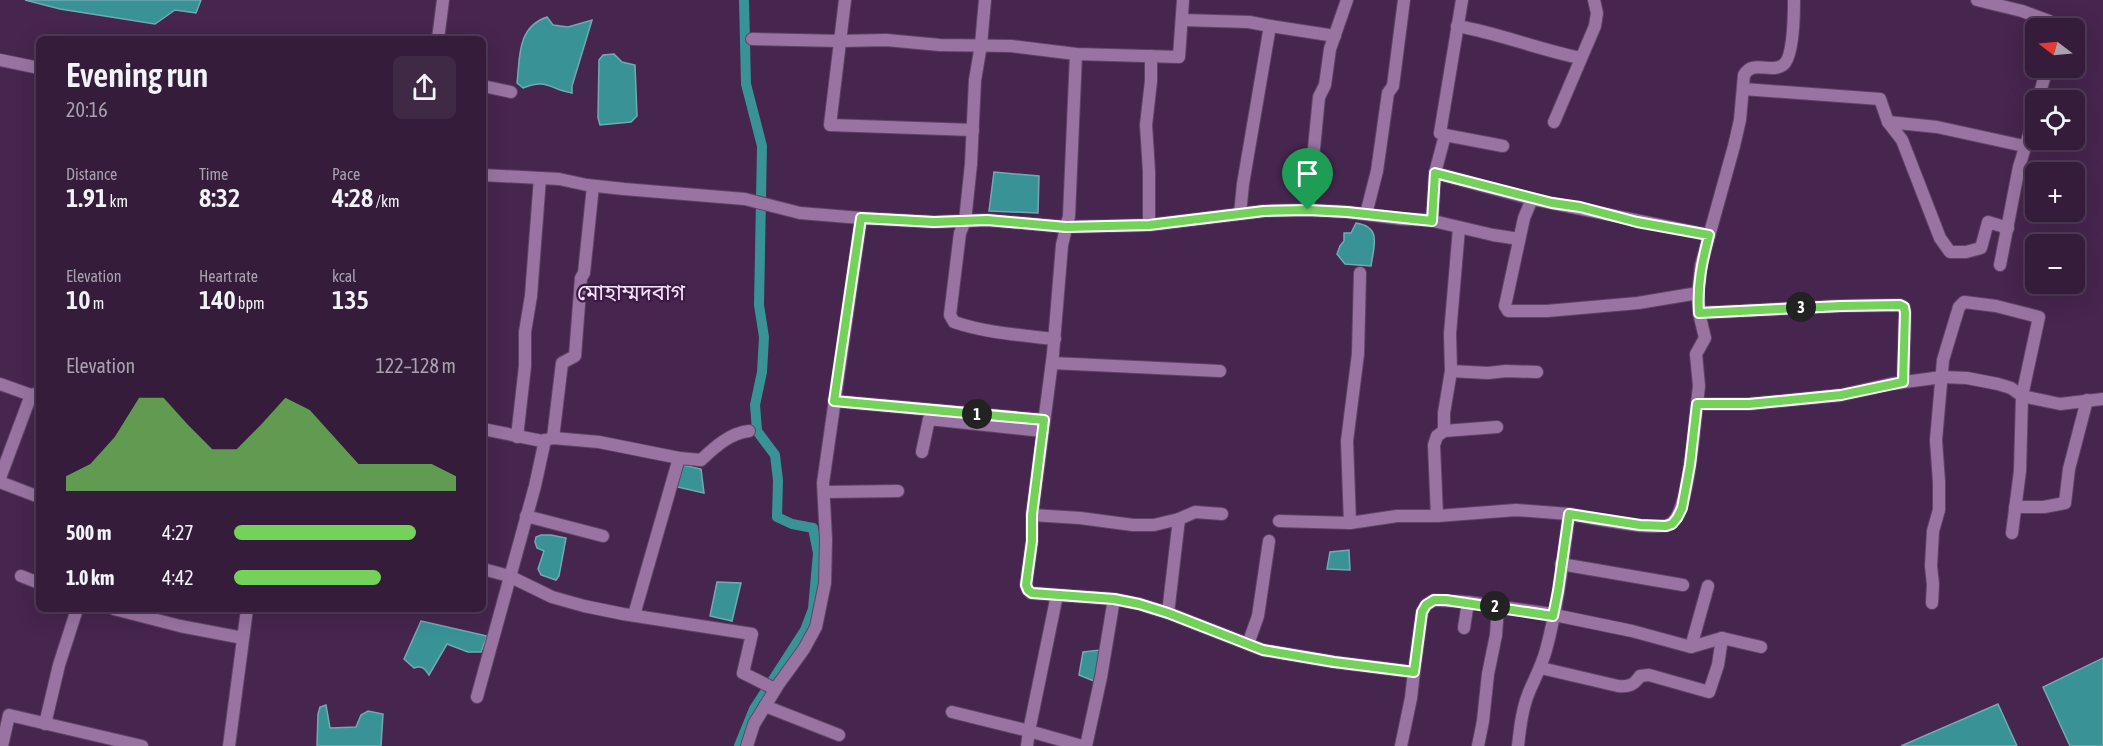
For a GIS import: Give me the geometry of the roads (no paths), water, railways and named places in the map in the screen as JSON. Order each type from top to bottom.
[{"type":"street","points":[[438,36],[443,0]]},
{"type":"street","points":[[845,0],[830,125],[973,130]]},
{"type":"street","points":[[985,0],[975,80],[965,221],[960,233],[950,315],[954,322],[990,331],[1055,339]]},
{"type":"street","points":[[752,39],[886,40],[940,45],[1011,46],[1076,54],[1179,57],[1183,0]]},
{"type":"street","points":[[1308,210],[1318,97],[1325,85],[1330,49],[1347,0]]},
{"type":"street","points":[[1366,214],[1377,171],[1388,93],[1393,86],[1404,0]]},
{"type":"street","points":[[1462,0],[1440,133],[1503,146]]},
{"type":"street","points":[[1554,122],[1594,26],[1597,13],[1594,0]]},
{"type":"street","points":[[1279,521],[1350,523],[1397,516],[1437,516],[1516,510],[1569,514],[1640,525],[1666,526],[1672,524],[1682,508],[1690,465],[1699,386],[1696,354],[1705,338],[1699,313],[1698,293],[1701,265],[1740,120],[1744,75],[1752,67],[1777,67],[1787,61],[1794,0]]},
{"type":"street","points":[[1977,0],[2041,18]]},
{"type":"street","points":[[1182,20],[1249,22],[1335,36]]},
{"type":"street","points":[[1240,214],[1270,26]]},
{"type":"street","points":[[1457,26],[1492,33],[1547,51],[1581,58]]},
{"type":"street","points":[[1076,54],[1072,172],[1068,216],[1062,245],[1055,339],[1032,515],[1032,541],[1026,585],[1028,590],[1032,593],[1114,599],[1139,604],[1263,650],[1289,656],[1414,672]]},
{"type":"street","points":[[1149,225],[1146,125],[1151,81],[1151,56]]},
{"type":"street","points":[[0,60],[36,67]]},
{"type":"street","points":[[486,87],[511,92]]},
{"type":"street","points":[[1743,89],[1880,99],[1888,122],[1902,140],[1940,238],[1950,252],[1966,252],[1981,248],[1988,222],[2008,228]]},
{"type":"street","points":[[1888,122],[1937,127],[2024,146],[2000,265]]},
{"type":"street","points":[[1432,221],[1435,173],[1444,135]]},
{"type":"street","points":[[1435,173],[1532,199],[1709,235]]},
{"type":"street","points":[[486,174],[559,179],[593,186],[745,199],[800,213],[861,218],[934,222],[987,220],[1066,227],[1149,225],[1264,211],[1308,210],[1432,221],[1493,235],[1519,238]]},
{"type":"street","points":[[517,437],[540,178]]},
{"type":"street","points":[[477,697],[549,439],[562,363],[575,356],[580,278],[584,273],[593,186]]},
{"type":"street","points":[[1532,199],[1519,238],[1505,306],[1508,311],[1547,311],[1638,303],[1698,293]]},
{"type":"street","points":[[747,746],[754,724],[816,627],[825,584],[824,492],[834,401],[861,218]]},
{"type":"street","points":[[1444,431],[1444,413],[1451,371],[1450,334],[1460,228]]},
{"type":"street","points":[[1350,523],[1347,441],[1358,354],[1360,273]]},
{"type":"street","points":[[1932,603],[1933,531],[1939,510],[1936,440],[1943,360],[1959,307],[1964,303],[1996,306],[2039,317],[2022,396],[2020,471],[2012,533]]},
{"type":"street","points":[[1699,313],[1900,305],[1904,307],[1905,313],[1903,382]]},
{"type":"street","points":[[1052,363],[1220,371]]},
{"type":"street","points":[[1451,371],[1538,372]]},
{"type":"street","points":[[1697,404],[1749,404],[1841,395],[1903,382],[1942,377],[1967,378],[1998,384],[2011,388],[2022,396],[2066,404],[2103,399]]},
{"type":"street","points":[[0,384],[35,394],[0,480],[36,496]]},
{"type":"street","points":[[2015,507],[2044,507],[2065,502],[2069,469],[2087,400]]},
{"type":"street","points":[[834,401],[1044,426]]},
{"type":"street","points":[[922,452],[929,419],[1044,426]]},
{"type":"street","points":[[1437,516],[1434,445],[1437,436],[1444,431],[1497,427]]},
{"type":"street","points":[[486,430],[517,437],[599,442],[679,458],[701,460],[727,438],[739,432],[749,431]]},
{"type":"street","points":[[634,615],[679,458]]},
{"type":"street","points":[[824,492],[898,491]]},
{"type":"street","points":[[1032,515],[1154,525],[1179,519],[1195,512],[1221,514]]},
{"type":"street","points":[[1518,746],[1520,723],[1528,693],[1541,668],[1553,616],[1569,514]]},
{"type":"street","points":[[526,516],[603,536]]},
{"type":"street","points":[[1168,613],[1179,519]]},
{"type":"street","points":[[1248,644],[1258,616],[1269,540]]},
{"type":"street","points":[[1561,564],[1683,585]]},
{"type":"street","points":[[486,570],[509,576],[552,597],[584,606],[752,634],[743,673],[775,689]]},
{"type":"street","points":[[21,576],[36,582]]},
{"type":"street","points":[[1691,647],[1708,586]]},
{"type":"street","points":[[1027,746],[1057,595]]},
{"type":"street","points":[[952,712],[1084,746],[1101,677],[1114,599]]},
{"type":"street","points":[[1401,746],[1411,698],[1422,612],[1426,605],[1434,600],[1468,602],[1553,616],[1691,647],[1722,638],[1761,647]]},
{"type":"street","points":[[1464,628],[1468,602]]},
{"type":"street","points":[[1478,746],[1496,635],[1498,607]]},
{"type":"street","points":[[45,724],[59,665],[76,612]]},
{"type":"street","points":[[126,612],[180,626],[243,638]]},
{"type":"street","points":[[229,746],[247,612]]},
{"type":"street","points":[[1541,668],[1628,687],[1640,676],[1649,675],[1709,692],[1718,665],[1722,638]]},
{"type":"street","points":[[765,706],[839,735]]},
{"type":"street","points":[[2,746],[4,714],[142,746]]},
{"type":"waterway","points":[[739,746],[754,709],[805,630],[813,609],[818,553],[813,528],[792,524],[777,517],[778,480],[775,455],[757,431],[755,405],[762,372],[764,337],[759,305],[762,146],[746,84],[744,0]]},
{"type":"district","name":"মোহাম্মদবাগ","points":[[631,292]]}]
